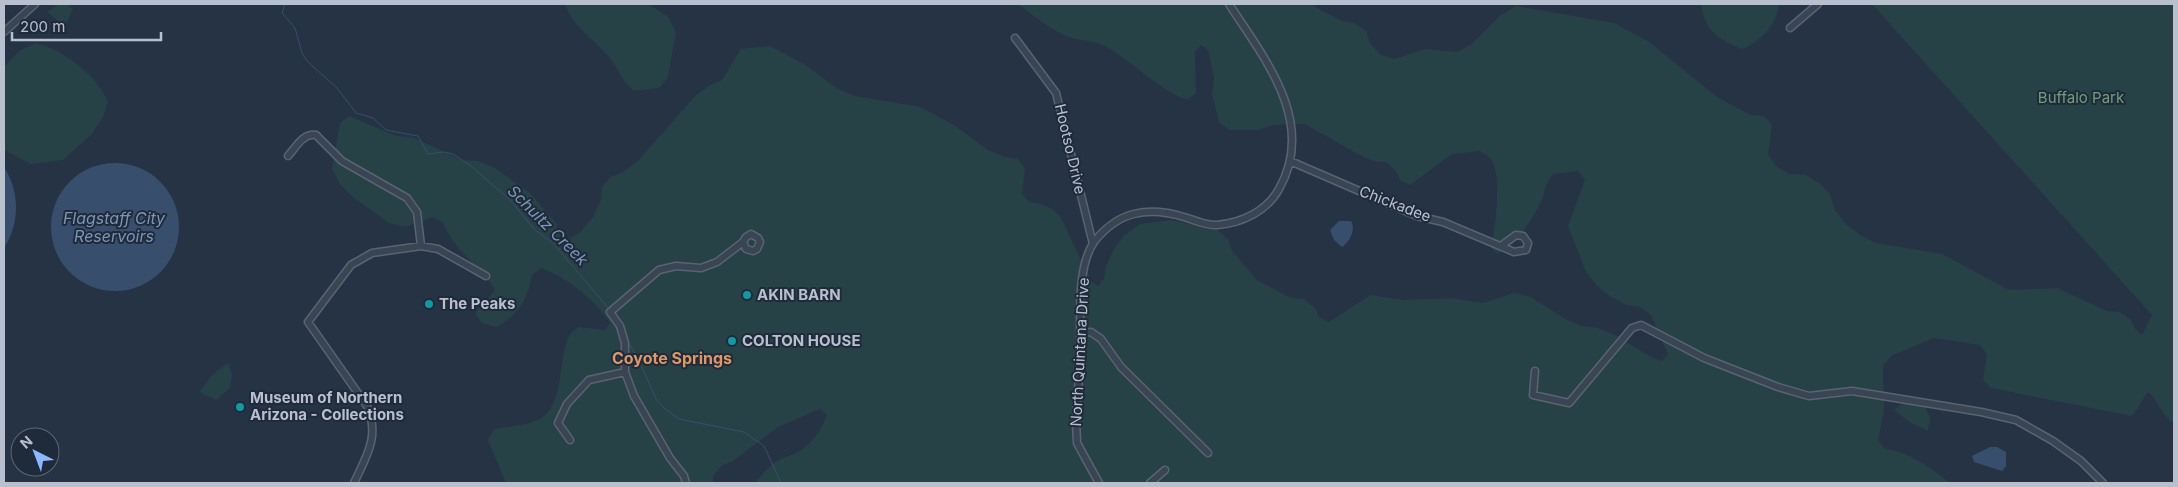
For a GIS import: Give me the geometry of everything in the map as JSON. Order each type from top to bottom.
[{"type":"street","points":[[4,32],[35,4]]},
{"type":"street","name":"North Quintana Drive","points":[[1099,483],[1077,444],[1076,421],[1082,281],[1093,244],[1111,224],[1127,214],[1143,210],[1159,211],[1214,225],[1229,224],[1248,217],[1273,199],[1282,185],[1290,161],[1293,138],[1291,116],[1282,91],[1268,63],[1229,4]]},
{"type":"street","points":[[1790,28],[1818,4]]},
{"type":"street","name":"Hootso Drive","points":[[1015,38],[1056,93],[1093,244]]},
{"type":"street","points":[[288,156],[308,135],[316,135],[342,161],[407,198],[416,212],[421,246]]},
{"type":"street","name":"Chickadee","points":[[1290,161],[1417,216],[1442,222],[1501,246]]},
{"type":"street","points":[[686,483],[684,476],[670,458],[634,396],[625,372],[625,343],[620,326],[610,312],[659,270],[676,266],[701,268],[717,262],[743,242]]},
{"type":"street","points":[[354,483],[373,441],[374,421],[367,406],[308,322],[358,260],[372,253],[421,246],[438,249],[486,276]]},
{"type":"street","points":[[1535,371],[1533,395],[1569,403],[1631,329],[1641,325],[1704,358],[1778,387],[1809,396],[1852,391],[1981,412],[2016,420],[2053,440],[2081,461],[2103,483]]},
{"type":"street","points":[[1081,332],[1091,332],[1101,339],[1121,367],[1208,453]]},
{"type":"street","points":[[570,440],[558,423],[567,404],[589,380],[625,372]]},
{"type":"street","points":[[1150,483],[1165,470]]},
{"type":"green space","points":[[59,4],[66,4],[73,9],[65,26],[47,12]]},
{"type":"green space","points":[[565,4],[649,4],[668,17],[676,32],[668,77],[659,88],[634,91],[626,84],[609,57],[573,19]]},
{"type":"green space","name":"Buffalo Park","points":[[1017,4],[1310,4],[1342,21],[1355,23],[1366,31],[1370,43],[1381,55],[1394,59],[1425,49],[1457,52],[1472,44],[1501,15],[1516,6],[1614,23],[1648,41],[1717,97],[1751,115],[1764,116],[1772,125],[1768,154],[1776,166],[1789,174],[1806,175],[1819,183],[1830,194],[1835,210],[1846,224],[1860,235],[1876,243],[1942,254],[2009,290],[2057,288],[2107,311],[2120,312],[2131,320],[2135,329],[2142,335],[2152,315],[1872,4],[2174,4],[2174,423],[2166,416],[2148,392],[2131,416],[1991,388],[1983,380],[1987,354],[1980,345],[1934,338],[1891,356],[1883,366],[1884,411],[1878,440],[1885,449],[1912,457],[1928,466],[1950,483],[755,483],[773,464],[801,450],[811,442],[819,432],[827,415],[820,409],[778,427],[733,461],[721,466],[713,476],[713,483],[506,483],[488,440],[494,429],[525,424],[545,415],[552,406],[556,395],[563,356],[571,333],[579,327],[605,330],[610,323],[604,314],[580,290],[561,277],[541,268],[532,275],[524,300],[510,318],[496,327],[482,323],[475,314],[495,289],[453,241],[443,222],[433,217],[405,227],[389,223],[354,198],[340,184],[332,169],[340,123],[349,116],[396,136],[412,137],[462,160],[478,161],[495,168],[530,193],[555,222],[559,234],[570,239],[581,231],[593,217],[601,200],[602,187],[611,177],[623,172],[638,161],[695,96],[710,85],[722,80],[741,49],[770,46],[804,64],[838,89],[855,96],[920,107],[954,125],[988,150],[1005,157],[1018,159],[1025,168],[1022,194],[1029,202],[1047,206],[1058,214],[1091,281],[1098,286],[1104,279],[1106,266],[1114,249],[1125,235],[1140,224],[1171,220],[1217,230],[1228,239],[1232,251],[1257,280],[1291,298],[1304,299],[1315,308],[1319,317],[1329,322],[1371,295],[1403,300],[1451,298],[1483,303],[1514,293],[1531,297],[1565,319],[1615,335],[1649,356],[1662,361],[1668,354],[1651,315],[1640,307],[1627,305],[1611,297],[1597,286],[1586,272],[1568,226],[1585,180],[1578,171],[1553,174],[1529,223],[1512,243],[1498,254],[1491,248],[1497,202],[1496,176],[1490,158],[1480,151],[1452,154],[1410,185],[1400,180],[1396,171],[1386,162],[1373,161],[1305,124],[1273,125],[1258,130],[1229,130],[1219,122],[1212,94],[1214,78],[1208,50],[1201,45],[1195,52],[1196,93],[1188,100],[1155,82],[1116,52],[1096,43],[1072,38],[1050,28]]},
{"type":"green space","points":[[1701,4],[1779,4],[1778,12],[1768,31],[1744,49],[1728,43],[1715,34],[1706,21]]},
{"type":"green space","points":[[35,43],[57,51],[77,64],[94,81],[108,101],[103,117],[92,134],[63,160],[31,164],[4,150],[4,67],[19,51]]},
{"type":"green space","points":[[228,363],[232,375],[230,388],[216,400],[199,392],[213,374]]},
{"type":"green space","points":[[1909,398],[1925,406],[1930,418],[1928,431],[1911,423],[1894,410]]},
{"type":"water","name":"Flagstaff City Reservoirs","points":[[115,163],[139,168],[151,174],[160,182],[168,191],[174,203],[179,227],[174,251],[168,263],[160,272],[151,280],[139,286],[115,291],[91,286],[79,280],[70,272],[62,263],[56,251],[51,227],[56,203],[62,191],[70,182],[79,174],[91,168]]},
{"type":"water","points":[[4,167],[13,187],[16,208],[13,228],[4,248]]},
{"type":"water","points":[[1339,221],[1351,221],[1353,228],[1350,239],[1342,247],[1334,240],[1330,230]]},
{"type":"water","points":[[1990,447],[1997,447],[2006,452],[2006,466],[2002,471],[1974,462],[1972,456]]},
{"type":"waterway","name":"Schultz Creek","points":[[285,4],[282,13],[295,28],[302,53],[307,61],[337,88],[356,113],[373,118],[386,130],[418,136],[428,154],[444,152],[453,154],[471,166],[510,200],[535,230],[553,243],[609,309]]},
{"type":"waterway","name":"Schultz Creek","points":[[627,340],[641,365],[656,399],[664,408],[679,419],[744,432],[764,446],[781,483]]},
{"type":"place","name":"AKIN BARN","points":[[747,295]]},
{"type":"place","name":"The Peaks","points":[[429,304]]},
{"type":"place","name":"COLTON HOUSE","points":[[732,341]]},
{"type":"place","name":"Museum of Northern Arizona - Collections","points":[[240,407]]},
{"type":"district","name":"Coyote Springs","points":[[672,358]]}]
